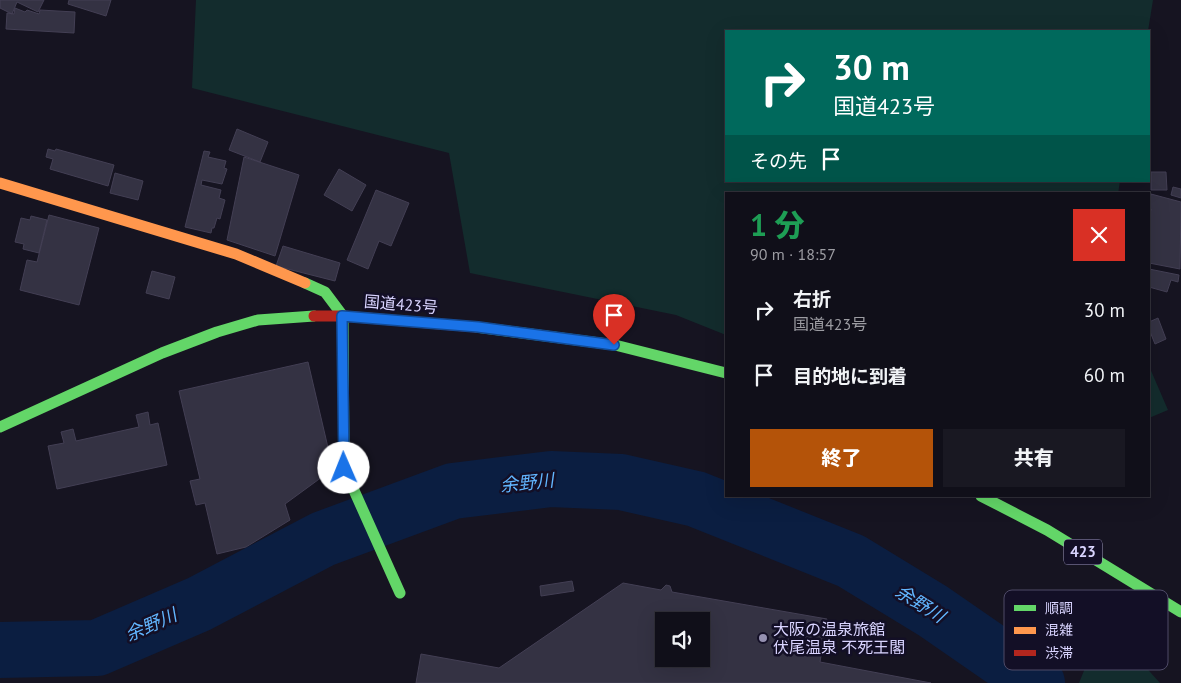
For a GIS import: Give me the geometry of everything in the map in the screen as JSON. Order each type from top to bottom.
[{"type":"main road","points":[[0,183],[236,254],[325,292],[342,316],[344,468],[400,593]]},
{"type":"main road","name":"国道423号","points":[[0,427],[162,354],[217,332],[258,320],[299,316],[342,316],[478,327],[614,345],[725,373]]},
{"type":"main road","name":"423","points":[[983,497],[1047,530],[1145,590]]},
{"type":"main road","name":"423","points":[[1168,604],[1181,612]]},
{"type":"green space","points":[[196,0],[1153,0],[1148,30],[725,30],[725,182],[1120,182],[1118,192],[725,192],[725,335],[676,315],[470,273],[449,153],[192,88]]},
{"type":"green space","points":[[1150,368],[1168,410],[1150,418]]},
{"type":"green space","points":[[1084,670],[1148,670],[1160,683],[1079,683]]},
{"type":"building","points":[[0,0],[44,0],[38,12],[17,2],[12,14],[0,8]]},
{"type":"building","points":[[69,0],[111,0],[106,16],[68,4]]},
{"type":"building","points":[[15,8],[39,14],[40,10],[75,12],[74,33],[6,29],[7,13],[14,14]]},
{"type":"building","points":[[237,129],[268,142],[260,162],[229,150]]},
{"type":"building","points":[[48,149],[55,151],[56,149],[114,165],[108,186],[50,169],[53,159],[46,157]]},
{"type":"building","points":[[204,151],[210,152],[208,157],[226,161],[224,168],[227,169],[222,184],[202,180],[201,185],[221,190],[219,198],[225,200],[220,219],[217,218],[211,233],[185,227]]},
{"type":"building","points":[[244,157],[299,175],[275,256],[227,240]]},
{"type":"building","points":[[339,169],[366,185],[352,211],[324,195]]},
{"type":"building","points":[[1151,172],[1166,172],[1167,190],[1151,190]]},
{"type":"building","points":[[115,173],[143,181],[138,200],[110,193]]},
{"type":"building","points":[[1173,187],[1181,189],[1181,198],[1171,195]]},
{"type":"building","points":[[376,190],[409,203],[391,246],[379,241],[368,269],[347,260]]},
{"type":"building","points":[[1151,194],[1181,202],[1180,269],[1150,263]]},
{"type":"building","points":[[49,215],[99,228],[79,305],[20,290],[27,260],[37,262]]},
{"type":"building","points":[[31,216],[47,220],[39,253],[23,249],[24,244],[15,242],[21,218],[30,220]]},
{"type":"building","points":[[283,246],[340,263],[335,281],[276,266]]},
{"type":"building","points":[[1150,269],[1179,275],[1178,282],[1171,280],[1167,292],[1150,287]]},
{"type":"building","points":[[152,271],[175,277],[169,299],[146,293]]},
{"type":"building","points":[[1158,318],[1166,339],[1155,344],[1150,332],[1150,322]]},
{"type":"building","points":[[308,362],[333,469],[285,504],[290,520],[246,547],[217,554],[205,503],[196,505],[190,481],[200,479],[179,391]]},
{"type":"building","points":[[148,412],[150,425],[158,423],[167,465],[57,489],[48,446],[64,443],[61,432],[73,429],[76,441],[139,427],[136,415]]},
{"type":"building","points":[[572,581],[574,591],[541,596],[540,586]]},
{"type":"building","name":"大阪の温泉旅館 伏尾温泉 不死王閣","points":[[623,583],[661,590],[666,585],[670,586],[672,592],[827,619],[820,662],[931,683],[416,683],[421,654],[499,668]]},
{"type":"waterway","name":"余野川","points":[[0,650],[97,648],[199,604],[323,539],[453,491],[551,479],[621,482],[696,499],[851,561],[933,611],[1004,660]]},
{"type":"waterway","name":"余野川","points":[[1018,670],[1037,683]]},
{"type":"traffic: fast","points":[[305,283],[325,292],[343,316],[344,468],[400,593]]},
{"type":"traffic: fast","points":[[0,427],[162,353],[217,332],[258,320],[314,316]]},
{"type":"traffic: fast","points":[[476,327],[615,345],[725,373]]},
{"type":"traffic: fast","points":[[983,497],[1047,530],[1145,590]]},
{"type":"traffic: fast","points":[[1168,604],[1181,612]]},
{"type":"traffic: slow","points":[[0,183],[236,254],[305,283]]},
{"type":"traffic: jam","points":[[314,316],[343,316],[476,327]]},
{"type":"place","name":"大阪の温泉旅館 伏尾温泉 不死王閣","points":[[763,638]]},
{"type":"route","points":[[344,468],[342,316],[478,327],[614,345]]}]
